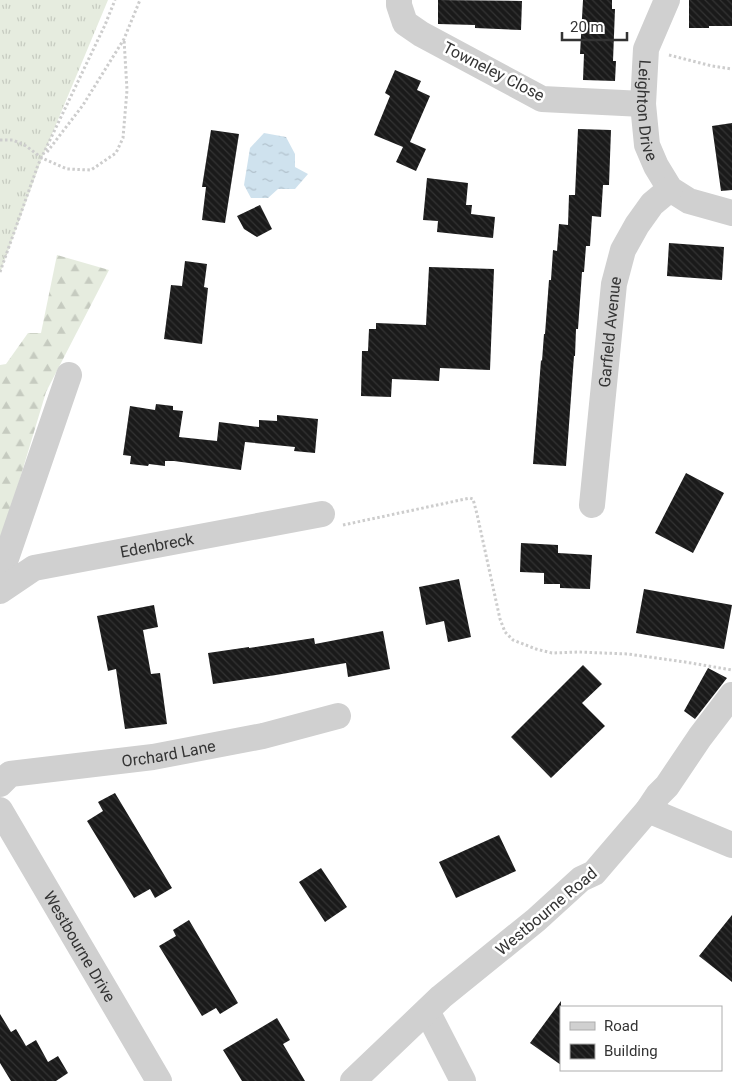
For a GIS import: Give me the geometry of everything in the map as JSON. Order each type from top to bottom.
[{"type":"street","name":"Towneley Close","points":[[399,0],[405,23],[421,34],[542,99],[643,104]]},
{"type":"street","name":"Leighton Drive","points":[[667,0],[646,49],[643,104],[647,145],[656,166],[670,189]]},
{"type":"street","points":[[670,189],[689,201],[732,213]]},
{"type":"street","name":"Garfield Avenue","points":[[589,497],[614,284],[623,250],[637,225],[652,204],[670,189]]},
{"type":"street","points":[[0,576],[69,375]]},
{"type":"street","name":"Edenbreck","points":[[0,591],[34,568],[329,520]]},
{"type":"street","name":"Westbourne Road","points":[[353,1081],[441,997],[594,872],[648,810],[667,786],[700,737],[730,702]]},
{"type":"street","name":"Orchard Lane","points":[[0,784],[10,774],[154,757],[263,736],[338,716]]},
{"type":"street","name":"Westbourne Drive","points":[[0,810],[159,1081]]},
{"type":"street","points":[[648,810],[732,845]]},
{"type":"street","points":[[427,1011],[463,1081]]},
{"type":"path","points":[[0,272],[38,165],[105,25],[115,0]]},
{"type":"path","points":[[42,158],[83,105],[124,38],[140,0]]},
{"type":"path","points":[[0,140],[13,140],[26,146],[42,158],[67,169],[91,170],[116,153],[123,138],[127,90],[124,38]]},
{"type":"path","points":[[646,49],[712,66],[732,69]]},
{"type":"path","points":[[329,520],[473,499],[500,619],[505,632],[513,640],[552,653],[628,654],[732,670]]},
{"type":"green space","points":[[0,0],[108,0],[42,158],[0,273]]},
{"type":"green space","points":[[57,255],[109,270],[46,392],[0,545],[0,365],[6,364],[28,333],[41,333]]},
{"type":"water","points":[[264,133],[286,137],[295,154],[295,167],[308,174],[295,189],[278,189],[268,198],[251,198],[244,185],[250,148]]},
{"type":"building","points":[[438,0],[522,1],[521,30],[475,28],[475,25],[438,24]]},
{"type":"building","points":[[583,0],[612,0],[612,9],[615,9],[613,61],[616,61],[615,81],[583,80],[584,54],[580,54]]},
{"type":"building","points":[[689,0],[732,0],[732,26],[689,28]]},
{"type":"building","points":[[395,70],[421,81],[417,90],[430,96],[410,142],[426,149],[416,171],[396,162],[403,147],[374,135],[390,96],[385,93]]},
{"type":"building","points":[[732,123],[732,190],[721,191],[712,126]]},
{"type":"building","points":[[578,129],[611,130],[609,185],[603,185],[601,217],[592,216],[590,246],[586,246],[584,272],[582,272],[566,466],[533,464],[541,360],[553,250],[557,251],[559,224],[568,225],[569,195],[575,195]]},
{"type":"building","points":[[211,130],[239,134],[225,223],[202,220],[206,187],[202,187]]},
{"type":"building","points":[[427,178],[468,183],[466,205],[472,205],[471,214],[495,217],[493,238],[437,232],[438,221],[423,220]]},
{"type":"building","points":[[260,205],[272,229],[257,237],[244,229],[237,216]]},
{"type":"building","points":[[669,243],[724,247],[722,280],[667,276]]},
{"type":"building","points":[[185,261],[207,264],[204,287],[208,288],[202,344],[164,339],[171,285],[182,286]]},
{"type":"building","points":[[429,267],[494,269],[490,370],[440,368],[439,381],[392,379],[391,397],[361,396],[362,351],[368,351],[369,329],[376,329],[376,323],[426,325]]},
{"type":"building","points":[[156,404],[173,406],[173,410],[183,411],[179,437],[217,441],[219,422],[259,427],[259,420],[277,421],[277,415],[318,419],[315,453],[294,451],[295,447],[245,442],[241,470],[174,461],[165,461],[165,466],[130,464],[131,456],[123,455],[130,406],[155,410]]},
{"type":"building","points":[[686,473],[724,493],[693,553],[655,533]]},
{"type":"building","points":[[521,543],[558,545],[558,553],[592,555],[590,589],[560,588],[560,584],[544,584],[544,573],[520,572]]},
{"type":"building","points":[[459,579],[471,637],[448,642],[444,621],[426,625],[419,587]]},
{"type":"building","points":[[644,589],[732,605],[724,649],[636,633]]},
{"type":"building","points":[[154,605],[158,627],[143,630],[151,674],[160,673],[167,724],[125,729],[116,669],[108,671],[97,616]]},
{"type":"building","points":[[383,631],[390,669],[348,677],[346,663],[213,684],[208,653],[314,638],[315,644]]},
{"type":"building","points":[[583,665],[602,684],[582,703],[605,726],[551,778],[511,737]]},
{"type":"building","points":[[708,668],[727,678],[695,719],[684,711]]},
{"type":"building","points":[[115,793],[172,888],[155,898],[150,889],[134,898],[87,821],[103,811],[98,802]]},
{"type":"building","points":[[499,835],[516,871],[456,898],[439,862]]},
{"type":"building","points":[[321,868],[347,907],[325,922],[299,882]]},
{"type":"building","points":[[732,915],[732,982],[699,956]]},
{"type":"building","points":[[189,920],[238,1003],[220,1014],[216,1008],[202,1016],[159,946],[176,936],[173,930]]},
{"type":"building","points":[[561,1001],[560,1064],[530,1043]]},
{"type":"building","points":[[0,1014],[11,1032],[16,1029],[26,1046],[36,1040],[48,1062],[58,1056],[68,1073],[56,1081],[11,1081],[0,1063]]},
{"type":"building","points":[[277,1018],[290,1040],[283,1044],[305,1081],[242,1081],[223,1050]]}]
